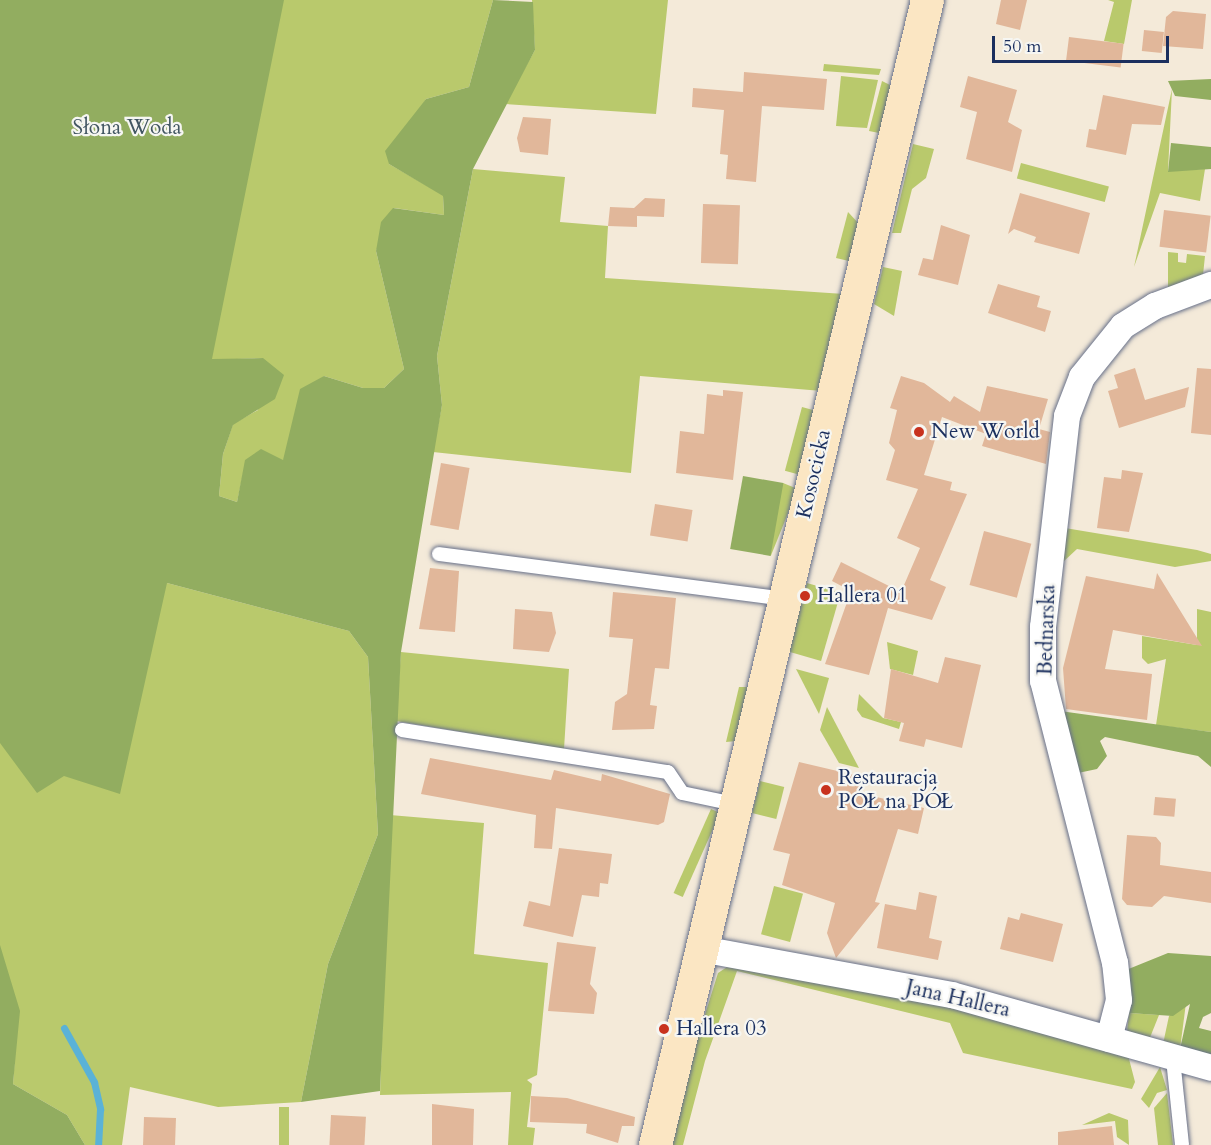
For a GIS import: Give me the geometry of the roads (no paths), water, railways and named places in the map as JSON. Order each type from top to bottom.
[{"type":"street","name":"Kosocicka","points":[[655,1145],[734,804],[927,0]]},
{"type":"street","name":"Bednarska","points":[[1109,1039],[1119,1000],[1115,963],[1043,681],[1043,625],[1067,416],[1082,376],[1123,326],[1155,306],[1211,285]]},
{"type":"street","name":"Jana Hallera","points":[[701,949],[952,995],[1211,1068]]},
{"type":"lane","points":[[439,554],[784,599]]},
{"type":"lane","points":[[402,730],[668,772],[682,793],[734,804]]},
{"type":"lane","points":[[1173,1059],[1182,1145]]},
{"type":"waterway","points":[[64,1028],[94,1082],[100,1109],[98,1145]]},
{"type":"place","name":"New World","points":[[919,432]]},
{"type":"place","name":"Hallera 01","points":[[805,596]]},
{"type":"place","name":"Restauracja PÓŁ na PÓŁ","points":[[826,790]]},
{"type":"place","name":"Hallera 03","points":[[664,1029]]},
{"type":"park label","name":"Słona Woda","points":[[127,128]]}]
